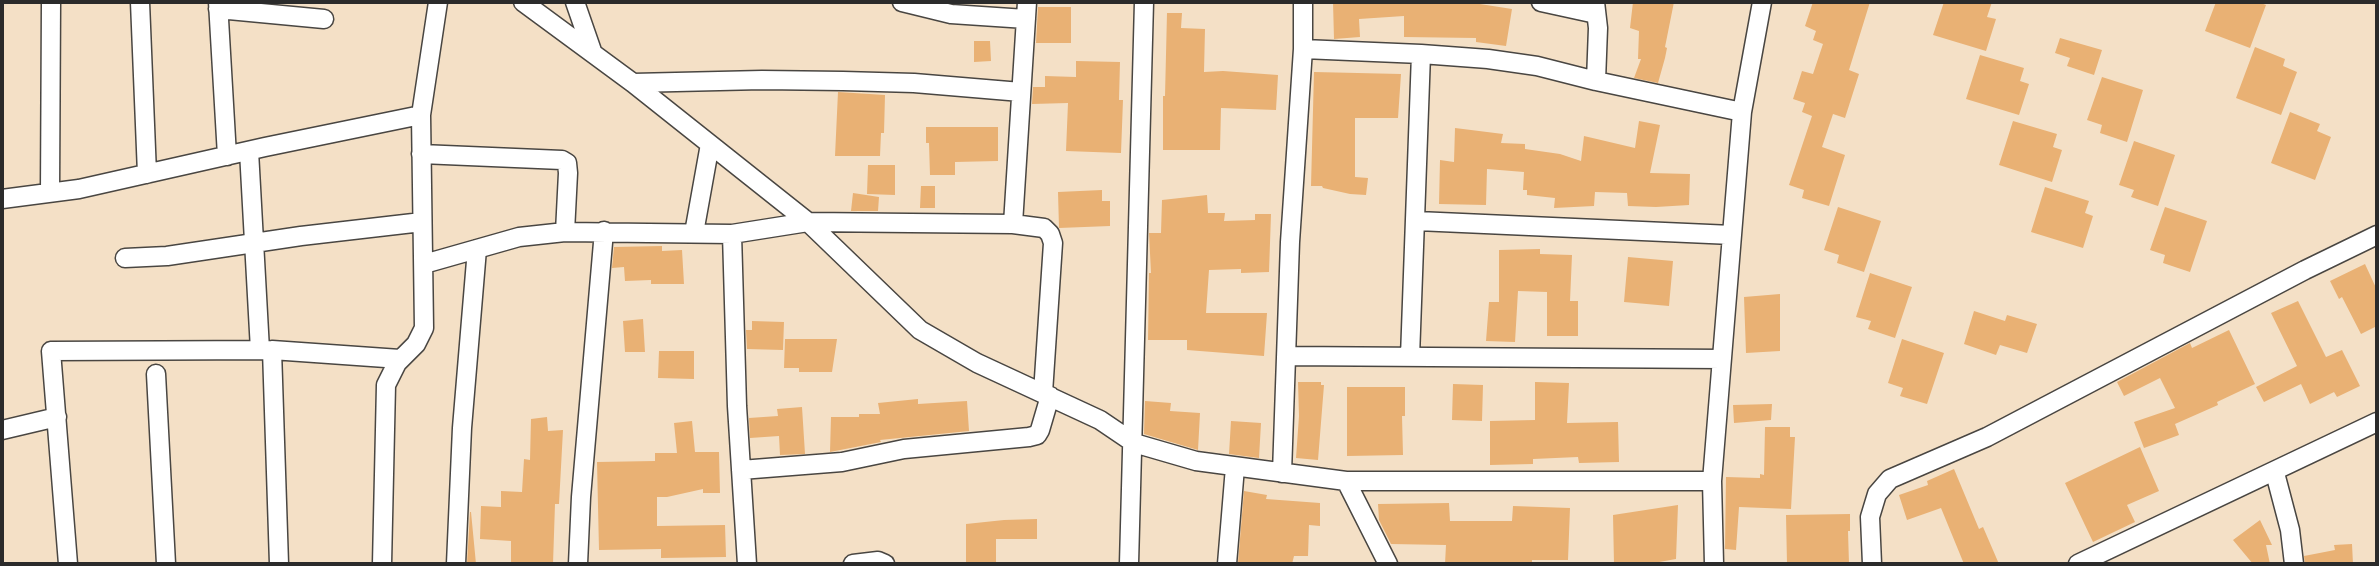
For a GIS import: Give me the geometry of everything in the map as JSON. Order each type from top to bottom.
[{"type":"street","points":[[50,192],[51,2]]},
{"type":"street","points":[[140,2],[147,174]]},
{"type":"street","points":[[382,564],[386,385],[400,359],[416,344],[424,328],[421,115],[438,2]]},
{"type":"street","points":[[523,2],[634,83],[808,222],[920,330],[977,363],[1100,420],[1134,443],[1196,461],[1346,481],[1712,481]]},
{"type":"street","points":[[575,2],[592,51]]},
{"type":"street","points":[[902,2],[951,14],[1026,10],[1013,224]]},
{"type":"street","points":[[1129,564],[1144,2]]},
{"type":"street","points":[[1282,473],[1290,242],[1303,49],[1303,2]]},
{"type":"street","points":[[1541,2],[1595,8],[1596,81]]},
{"type":"street","points":[[1714,564],[1712,481],[1742,112],[1762,2]]},
{"type":"street","points":[[227,156],[218,5],[324,19]]},
{"type":"street","points":[[1303,49],[1421,54],[1537,66],[1742,112]]},
{"type":"street","points":[[1410,357],[1421,54]]},
{"type":"street","points":[[634,83],[855,81],[1021,92]]},
{"type":"street","points":[[2,199],[79,188],[421,115]]},
{"type":"street","points":[[694,233],[710,144]]},
{"type":"street","points":[[249,151],[253,243],[266,350],[279,564]]},
{"type":"street","points":[[421,154],[562,160],[567,163],[568,173],[565,232]]},
{"type":"street","points":[[1417,221],[1732,235]]},
{"type":"street","points":[[125,258],[167,256],[422,222]]},
{"type":"street","points":[[424,264],[519,237],[565,232],[732,234],[808,222],[1013,224],[1044,229],[1050,234],[1053,243],[1047,394],[1037,435],[904,449],[842,462],[741,471]]},
{"type":"street","points":[[578,564],[581,496],[604,231]]},
{"type":"street","points":[[732,234],[737,405],[747,564]]},
{"type":"street","points":[[1872,564],[1870,517],[1877,494],[1890,479],[1987,437],[2377,235]]},
{"type":"street","points":[[456,564],[462,428],[477,248]]},
{"type":"street","points":[[68,564],[51,351],[266,350],[400,359]]},
{"type":"street","points":[[1286,356],[1722,359]]},
{"type":"street","points":[[156,374],[166,564]]},
{"type":"street","points":[[2,430],[57,417]]},
{"type":"street","points":[[2078,564],[2275,473],[2377,422]]},
{"type":"street","points":[[1227,564],[1235,467]]},
{"type":"street","points":[[2275,473],[2290,530],[2294,564]]},
{"type":"street","points":[[1346,481],[1388,564]]},
{"type":"street","points":[[853,564],[878,561],[885,564]]},
{"type":"building","points":[[1333,2],[1467,2],[1512,9],[1506,46],[1476,42],[1476,38],[1404,37],[1404,16],[1359,19],[1360,37],[1334,39]]},
{"type":"building","points":[[1633,2],[1674,2],[1658,83],[1634,78],[1641,59],[1638,59],[1639,31],[1630,28]]},
{"type":"building","points":[[1813,2],[1870,2],[1849,70],[1859,74],[1845,118],[1833,114],[1822,147],[1845,155],[1829,206],[1802,198],[1804,190],[1789,185],[1812,116],[1802,112],[1805,103],[1793,99],[1802,71],[1813,74],[1823,44],[1813,40],[1816,31],[1805,26]]},
{"type":"building","points":[[1944,2],[1992,2],[1987,17],[1996,19],[1986,51],[1933,35]]},
{"type":"building","points":[[2216,2],[2258,2],[2266,5],[2250,48],[2205,31]]},
{"type":"building","points":[[1038,7],[1071,7],[1071,43],[1036,43]]},
{"type":"building","points":[[1167,13],[1182,13],[1181,28],[1205,29],[1204,72],[1278,75],[1276,110],[1221,108],[1220,150],[1163,150]]},
{"type":"building","points":[[2060,38],[2102,50],[2094,75],[2067,66],[2070,58],[2055,53]]},
{"type":"building","points":[[974,41],[990,41],[991,61],[974,62]]},
{"type":"building","points":[[2255,47],[2285,59],[2283,66],[2297,72],[2281,115],[2236,98]]},
{"type":"building","points":[[1980,55],[2024,68],[2020,81],[2029,84],[2019,115],[1966,99]]},
{"type":"building","points":[[1076,61],[1120,62],[1119,100],[1123,100],[1121,153],[1066,151],[1068,103],[1032,104],[1033,87],[1045,87],[1045,76],[1076,77]]},
{"type":"building","points":[[1314,72],[1401,74],[1398,118],[1355,118],[1355,177],[1368,178],[1366,195],[1311,186]]},
{"type":"building","points":[[2102,77],[2143,90],[2127,142],[2100,133],[2102,125],[2087,120]]},
{"type":"building","points":[[838,92],[885,95],[884,133],[881,133],[880,156],[835,156]]},
{"type":"building","points":[[2290,112],[2320,124],[2317,131],[2331,137],[2315,180],[2271,163]]},
{"type":"building","points":[[1639,121],[1660,125],[1650,173],[1690,174],[1689,205],[1628,206],[1627,193],[1595,192],[1594,206],[1554,208],[1555,198],[1527,195],[1527,190],[1523,190],[1524,172],[1487,169],[1486,205],[1439,204],[1440,160],[1454,162],[1455,128],[1503,134],[1501,143],[1525,144],[1525,149],[1560,154],[1581,161],[1584,136],[1635,148]]},
{"type":"building","points":[[2013,121],[2057,134],[2053,147],[2062,150],[2052,182],[1999,165]]},
{"type":"building","points":[[926,127],[998,127],[998,161],[955,162],[955,175],[930,175]]},
{"type":"building","points":[[2134,141],[2175,155],[2158,206],[2131,197],[2134,190],[2119,185]]},
{"type":"building","points":[[868,165],[895,165],[895,195],[867,194]]},
{"type":"building","points":[[921,186],[935,186],[935,208],[920,208]]},
{"type":"building","points":[[2045,187],[2089,201],[2085,213],[2093,216],[2083,248],[2031,232]]},
{"type":"building","points":[[1102,190],[1102,201],[1110,201],[1110,226],[1059,228],[1058,192]]},
{"type":"building","points":[[853,193],[879,197],[878,211],[851,211]]},
{"type":"building","points":[[1207,195],[1208,213],[1225,213],[1224,221],[1255,220],[1255,214],[1271,214],[1269,272],[1209,270],[1206,313],[1267,313],[1264,356],[1187,350],[1187,340],[1148,340],[1151,273],[1149,233],[1161,233],[1162,200]]},
{"type":"building","points":[[1838,207],[1881,221],[1864,272],[1837,263],[1839,255],[1824,250]]},
{"type":"building","points":[[2165,207],[2207,221],[2190,272],[2163,263],[2165,255],[2150,250]]},
{"type":"building","points":[[662,246],[662,251],[682,250],[684,284],[651,284],[651,280],[625,281],[624,267],[612,268],[614,247]]},
{"type":"building","points":[[1540,249],[1540,254],[1572,255],[1570,301],[1578,301],[1578,336],[1547,336],[1547,292],[1518,291],[1515,342],[1486,341],[1489,302],[1499,302],[1499,250]]},
{"type":"building","points":[[1628,257],[1673,261],[1669,306],[1624,302]]},
{"type":"building","points":[[2365,264],[2377,290],[2377,326],[2361,334],[2342,297],[2339,299],[2330,281]]},
{"type":"building","points":[[1870,273],[1912,287],[1895,338],[1868,329],[1871,321],[1856,317]]},
{"type":"building","points":[[1780,294],[1780,351],[1746,353],[1744,297]]},
{"type":"building","points":[[2298,301],[2326,357],[2342,350],[2360,386],[2337,397],[2334,392],[2310,404],[2301,384],[2264,402],[2256,387],[2297,366],[2271,313]]},
{"type":"building","points":[[1974,311],[2005,321],[2007,315],[2037,324],[2027,353],[2000,345],[1996,355],[1964,344]]},
{"type":"building","points":[[643,319],[645,352],[625,352],[623,321]]},
{"type":"building","points":[[752,321],[784,322],[783,350],[747,349],[746,330],[752,330]]},
{"type":"building","points":[[2229,330],[2255,384],[2217,402],[2218,405],[2175,424],[2179,435],[2144,448],[2134,422],[2175,408],[2160,378],[2124,396],[2117,382],[2190,343],[2192,348]]},
{"type":"building","points":[[785,339],[837,339],[832,372],[799,372],[799,368],[784,368]]},
{"type":"building","points":[[1902,339],[1944,353],[1927,404],[1900,396],[1903,388],[1888,383]]},
{"type":"building","points":[[659,351],[694,351],[694,379],[658,378]]},
{"type":"building","points":[[1298,382],[1321,382],[1321,385],[1324,385],[1318,460],[1296,458]]},
{"type":"building","points":[[1535,382],[1569,383],[1567,423],[1618,422],[1619,462],[1579,463],[1578,457],[1533,459],[1533,464],[1490,465],[1490,421],[1535,420]]},
{"type":"building","points":[[1453,384],[1483,385],[1482,421],[1452,420]]},
{"type":"building","points":[[1347,387],[1405,387],[1405,416],[1402,416],[1403,455],[1347,456]]},
{"type":"building","points":[[918,399],[918,404],[967,401],[969,431],[880,440],[881,442],[830,452],[831,417],[880,414],[878,403]]},
{"type":"building","points":[[1145,401],[1171,403],[1170,411],[1200,413],[1198,450],[1144,434]]},
{"type":"building","points":[[1772,404],[1771,420],[1734,423],[1733,405]]},
{"type":"building","points":[[802,407],[805,454],[780,455],[779,436],[750,438],[749,418],[778,416],[777,409]]},
{"type":"building","points":[[547,417],[548,431],[563,430],[559,504],[555,504],[553,564],[511,564],[511,541],[480,539],[481,506],[501,507],[501,491],[522,492],[524,459],[530,460],[531,419]]},
{"type":"building","points":[[692,421],[695,452],[719,452],[720,493],[703,493],[703,489],[657,497],[657,526],[725,525],[726,557],[661,558],[661,549],[599,550],[597,462],[655,461],[655,453],[677,453],[674,423]]},
{"type":"building","points":[[1231,421],[1261,423],[1259,458],[1229,454]]},
{"type":"building","points":[[1765,427],[1790,427],[1790,437],[1795,437],[1791,509],[1739,507],[1736,550],[1725,549],[1726,477],[1760,478],[1760,474],[1764,475]]},
{"type":"building","points":[[2140,447],[2159,491],[2127,505],[2135,522],[2093,542],[2065,483]]},
{"type":"building","points":[[1954,469],[1979,529],[1983,527],[1999,564],[1964,564],[1941,508],[1907,520],[1899,495],[1928,485],[1927,481]]},
{"type":"building","points":[[1244,491],[1267,495],[1266,499],[1320,503],[1320,526],[1309,525],[1308,556],[1294,556],[1292,564],[1238,563]]},
{"type":"building","points":[[1449,503],[1450,521],[1512,521],[1513,506],[1570,508],[1568,560],[1532,560],[1532,564],[1445,564],[1446,545],[1391,544],[1379,520],[1378,504]]},
{"type":"building","points":[[1678,505],[1676,559],[1648,564],[1614,564],[1613,515]]},
{"type":"building","points":[[471,512],[476,564],[467,564]]},
{"type":"building","points":[[1850,514],[1849,564],[1787,564],[1786,515]]},
{"type":"building","points":[[1037,519],[1037,539],[996,539],[996,564],[966,564],[966,524]]},
{"type":"building","points":[[2260,520],[2272,545],[2266,545],[2270,564],[2253,564],[2233,540]]},
{"type":"building","points":[[2352,544],[2353,564],[2305,564],[2304,556],[2335,550],[2334,545]]}]
